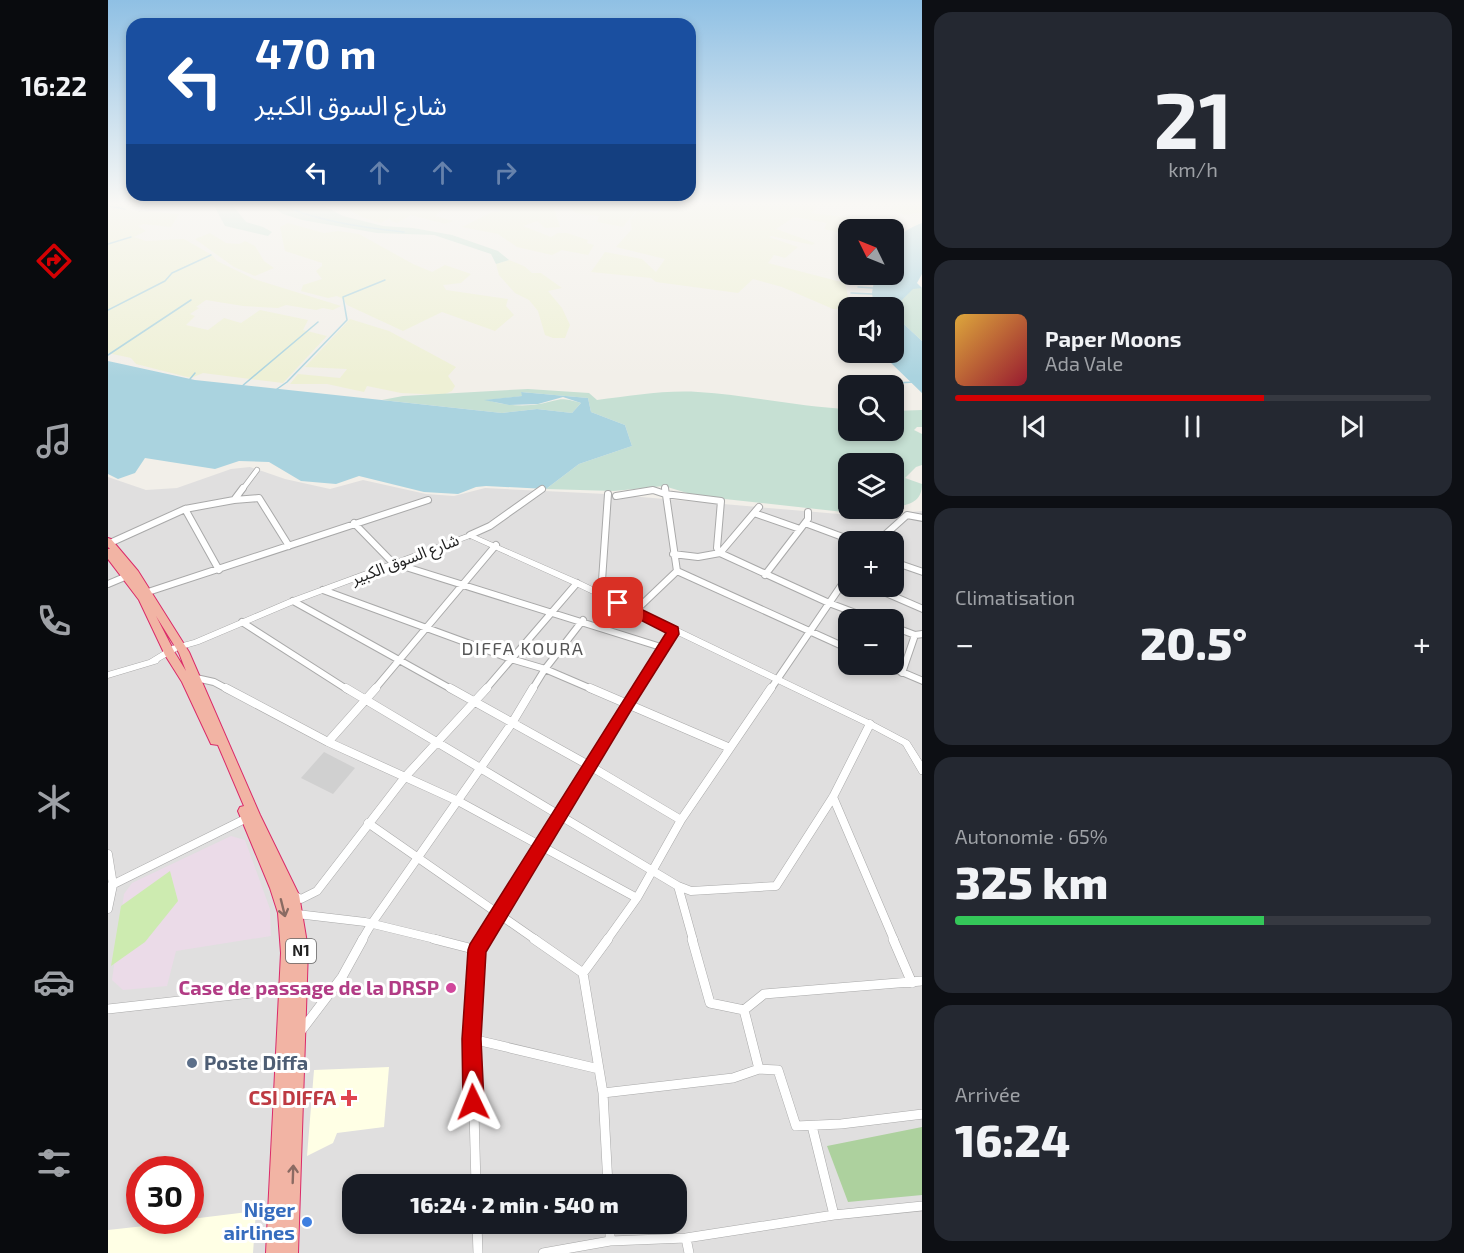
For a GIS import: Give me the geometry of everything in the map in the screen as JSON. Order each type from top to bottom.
[{"type":"highway","name":"N1","points":[[109,545],[154,620],[196,678],[254,815],[292,895],[297,914],[301,949],[299,1034],[289,1253]]},
{"type":"highway","name":"N1","points":[[109,545],[148,592],[177,652],[277,888],[285,913],[288,988],[275,1253]]},
{"type":"street","points":[[234,500],[257,470]]},
{"type":"street","points":[[470,535],[490,526],[542,489]]},
{"type":"street","points":[[616,496],[653,490],[721,501],[717,548],[720,553],[845,609]]},
{"type":"street","points":[[665,491],[677,571]]},
{"type":"street","points":[[600,595],[608,494]]},
{"type":"street","points":[[109,545],[185,509],[259,498],[289,546]]},
{"type":"street","points":[[148,592],[428,500]]},
{"type":"street","points":[[673,554],[698,557],[720,553],[759,507]]},
{"type":"street","points":[[185,509],[219,570]]},
{"type":"street","points":[[765,575],[805,522],[808,512]]},
{"type":"street","points":[[754,513],[800,529]]},
{"type":"street","points":[[890,531],[907,516],[922,518]]},
{"type":"street","points":[[805,522],[838,535]]},
{"type":"street","points":[[354,524],[393,562],[552,613],[583,620],[664,648]]},
{"type":"street","name":"شارع السوق الكبير","points":[[108,675],[177,652],[293,601],[470,535],[496,545],[870,724],[906,743],[920,762],[922,771]]},
{"type":"street","points":[[328,742],[366,701],[496,545]]},
{"type":"street","points":[[904,566],[922,572]]},
{"type":"street","points":[[635,611],[677,571]]},
{"type":"street","points":[[677,571],[838,644]]},
{"type":"street","points":[[109,583],[127,576]]},
{"type":"street","points":[[292,895],[301,899],[317,891],[405,777],[474,703],[577,584]]},
{"type":"street","points":[[322,590],[511,659],[545,669],[730,748]]},
{"type":"street","points":[[607,1174],[603,1093],[583,973],[637,898],[681,820],[838,590]]},
{"type":"street","points":[[895,597],[922,609]]},
{"type":"street","points":[[293,601],[590,766],[681,820]]},
{"type":"street","points":[[299,1034],[342,977],[372,923],[512,723],[545,669],[583,620]]},
{"type":"street","points":[[242,622],[366,701],[480,767],[652,873],[691,891],[776,886],[833,797],[870,724]]},
{"type":"street","points":[[904,630],[919,634],[904,668]]},
{"type":"street","points":[[476,1174],[472,1039],[477,950],[673,631]]},
{"type":"street","points":[[904,674],[922,681]]},
{"type":"street","points":[[196,678],[214,682],[328,742],[458,801],[637,898]]},
{"type":"street","points":[[833,797],[912,983]]},
{"type":"street","points":[[110,886],[247,818]]},
{"type":"street","points":[[368,823],[583,973]]},
{"type":"street","points":[[108,854],[110,886],[108,909]]},
{"type":"street","points":[[678,886],[710,1003],[744,1010]]},
{"type":"street","points":[[297,914],[325,915],[372,923],[477,950]]},
{"type":"street","points":[[744,1010],[764,994],[922,981]]},
{"type":"street","points":[[108,1009],[288,988]]},
{"type":"street","points":[[744,1010],[759,1069]]},
{"type":"street","points":[[472,1039],[599,1069]]},
{"type":"street","points":[[603,1093],[733,1078],[759,1069],[778,1070],[796,1126],[922,1114]]},
{"type":"street","points":[[812,1126],[834,1215]]},
{"type":"street","points":[[543,1253],[610,1241],[686,1238],[834,1215],[922,1206]]},
{"type":"street","points":[[477,1234],[478,1253]]},
{"type":"street","points":[[610,1234],[610,1241]]},
{"type":"street","points":[[686,1238],[689,1253]]},
{"type":"shaded area","points":[[108,260],[217,260],[254,279],[341,306],[333,310],[323,308],[316,310],[286,305],[278,308],[243,306],[206,300],[190,314],[195,316],[186,325],[208,330],[224,318],[241,323],[260,310],[308,320],[303,330],[327,336],[283,383],[203,373],[191,378],[136,364],[131,358],[108,353]]},
{"type":"shaded area","points":[[225,260],[264,260],[274,268],[255,276]]},
{"type":"shaded area","points":[[314,260],[407,260],[432,272],[445,265],[471,274],[461,283],[443,285],[446,290],[508,299],[506,306],[514,315],[495,331],[442,312],[403,331],[347,305],[337,296],[328,298],[301,291],[303,285],[322,279],[316,271],[322,263]]},
{"type":"shaded area","points":[[494,260],[507,260],[496,264]]},
{"type":"shaded area","points":[[510,260],[524,266],[532,273],[541,273],[562,288],[548,291],[562,308],[570,325],[565,338],[545,335],[538,311],[529,300],[515,293],[499,275],[496,264]]},
{"type":"shaded area","points":[[599,260],[644,260],[656,272],[664,260],[770,260],[768,263],[838,281],[838,285],[845,285],[848,297],[838,297],[838,309],[833,309],[782,287],[753,279],[738,293],[656,282],[651,278],[591,272]]},
{"type":"shaded area","points":[[913,288],[922,288],[922,341],[904,324],[904,298]]},
{"type":"shaded area","points":[[350,319],[389,331],[456,367],[448,376],[455,386],[452,391],[443,395],[401,393],[367,386],[364,392],[327,384],[290,384],[298,374],[340,378],[347,369],[305,367]]},
{"type":"shaded area","points":[[528,389],[589,393],[597,400],[660,393],[698,392],[838,408],[838,441],[904,441],[904,411],[922,410],[922,427],[914,430],[922,434],[922,465],[916,467],[905,478],[922,484],[921,490],[920,495],[914,501],[904,505],[904,453],[838,453],[838,511],[697,496],[664,486],[614,491],[546,489],[579,464],[632,446],[625,425],[591,412],[588,398],[521,392],[523,396],[487,400],[519,405],[563,399],[581,403],[572,413],[537,409],[502,413],[382,400],[403,396]]},
{"type":"shaded area","points":[[250,467],[285,479],[330,489],[363,480],[426,494],[454,496],[485,488],[606,494],[838,514],[838,519],[904,519],[904,512],[922,511],[922,1253],[108,1253],[108,477],[146,490],[177,488],[231,469]]},
{"type":"shaded area","points":[[324,752],[355,768],[333,794],[301,778]]},
{"type":"shaded area","points":[[231,836],[245,840],[270,909],[271,936],[176,951],[167,986],[123,990],[112,980],[124,894],[132,883]]},
{"type":"shaded area","name":"CSI DIFFA","points":[[389,1067],[384,1127],[337,1133],[333,1143],[307,1156],[314,1070]]},
{"type":"shaded area","points":[[256,1211],[253,1253],[108,1253],[108,1230],[126,1228],[126,1234],[204,1234],[204,1217]]},
{"type":"green space","points":[[170,871],[178,901],[145,942],[111,966],[121,906]]},
{"type":"green space","points":[[922,1127],[922,1195],[848,1202],[827,1146]]},
{"type":"water","points":[[904,260],[922,260],[922,274],[917,283],[922,288],[913,289],[904,298],[873,297],[873,285],[904,285]]},
{"type":"water","points":[[904,324],[922,341],[922,393],[891,363],[904,363]]},
{"type":"water","points":[[108,361],[195,380],[502,413],[537,409],[572,413],[581,403],[563,397],[538,404],[509,405],[484,400],[522,396],[521,392],[588,398],[591,412],[625,425],[632,446],[579,464],[546,489],[486,486],[458,494],[424,492],[359,476],[336,484],[301,481],[269,462],[239,461],[215,469],[145,458],[135,473],[118,479],[108,474]]},
{"type":"waterway","points":[[108,310],[165,281],[172,273],[199,260]]},
{"type":"waterway","points":[[277,389],[287,382],[347,320],[343,297],[385,280]]},
{"type":"waterway","points":[[858,287],[873,288]]},
{"type":"waterway","points":[[851,293],[873,294]]},
{"type":"waterway","points":[[108,355],[191,300]]},
{"type":"waterway","points":[[241,387],[318,322]]},
{"type":"waterway","points":[[190,379],[195,373]]},
{"type":"waterway","points":[[904,383],[914,382]]},
{"type":"place","name":"Case de passage de la DRSP","points":[[451,988]]},
{"type":"place","name":"Poste Diffa","points":[[192,1063]]},
{"type":"place","name":"CSI DIFFA","points":[[349,1098]]},
{"type":"place","name":"Niger airlines","points":[[307,1222]]},
{"type":"district","name":"DIFFA KOURA","points":[[523,649]]},
{"type":"route","points":[[473,1102],[472,1039],[477,950],[673,631],[618,603]]}]
